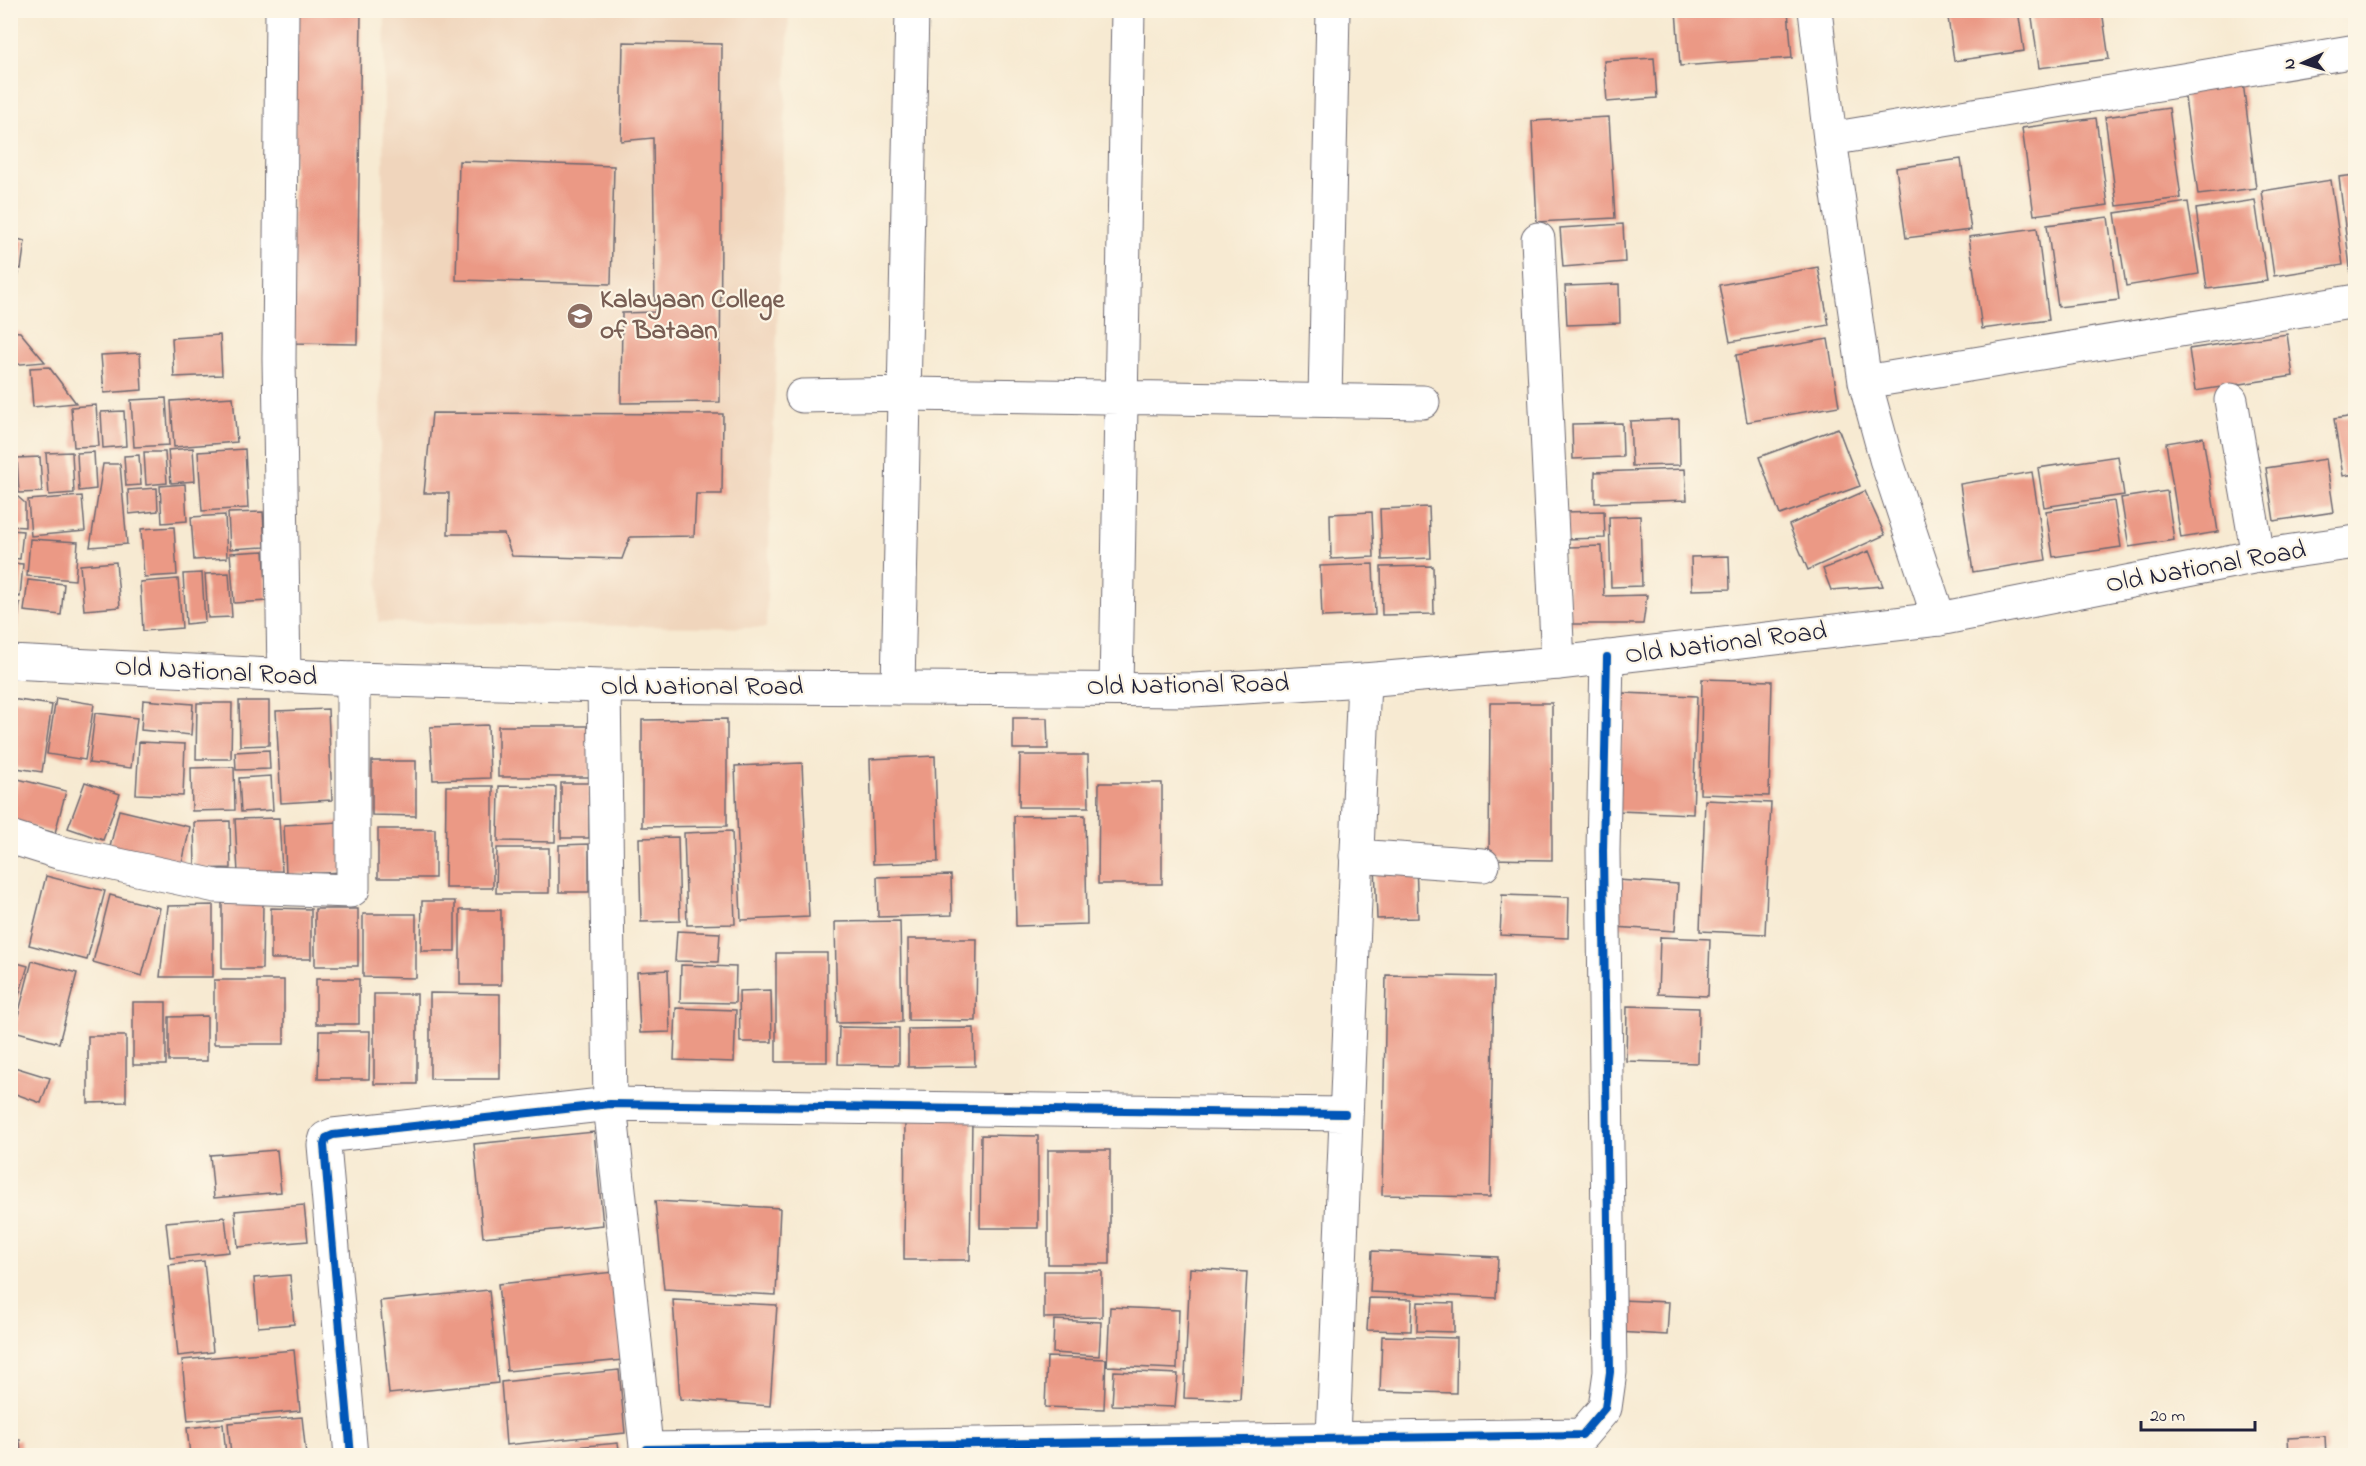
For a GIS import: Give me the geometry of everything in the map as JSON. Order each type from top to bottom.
[{"type":"street","points":[[282,10],[279,359],[284,676]]},
{"type":"street","points":[[898,688],[906,394],[912,10]]},
{"type":"street","points":[[1116,689],[1128,10]]},
{"type":"street","points":[[1325,400],[1333,10]]},
{"type":"street","points":[[1815,10],[1830,139],[1865,382],[1886,459],[1939,619]]},
{"type":"street","points":[[1830,139],[2355,51]]},
{"type":"street","points":[[1538,239],[1557,663]]},
{"type":"street","points":[[1865,382],[2355,301]]},
{"type":"street","points":[[802,396],[906,394],[1423,402]]},
{"type":"street","points":[[2231,400],[2258,556]]},
{"type":"street","name":"Old National Road","points":[[10,662],[353,679],[604,686],[1193,690],[1364,680],[1557,663],[1939,619],[2258,556],[2355,542]]},
{"type":"street","points":[[604,686],[610,1104],[647,1452],[1333,1437],[1582,1435],[1605,1408],[1610,1372],[1603,851],[1607,657]]},
{"type":"street","points":[[10,837],[58,852],[216,886],[350,891],[353,889],[353,679]]},
{"type":"street","points":[[1333,1437],[1364,680]]},
{"type":"street","points":[[1356,856],[1483,865]]},
{"type":"street","points":[[351,1455],[324,1145],[326,1138],[333,1135],[610,1104],[1345,1114]]},
{"type":"shaded area","name":"Kalayaan College of Bataan","points":[[385,11],[789,11],[766,628],[378,622]]},
{"type":"building","points":[[296,10],[361,10],[357,344],[291,343]]},
{"type":"building","points":[[1676,10],[1788,10],[1792,58],[1680,66]]},
{"type":"building","points":[[1947,10],[2018,10],[2024,51],[1954,61]]},
{"type":"building","points":[[2031,10],[2102,10],[2109,59],[2039,68]]},
{"type":"building","points":[[623,42],[722,44],[720,402],[621,403],[622,313],[655,312],[653,138],[621,141]]},
{"type":"building","points":[[1654,58],[1657,98],[1607,102],[1604,61]]},
{"type":"building","points":[[2243,82],[2256,188],[2198,195],[2184,90]]},
{"type":"building","points":[[2169,108],[2181,198],[2117,206],[2105,117]]},
{"type":"building","points":[[1609,117],[1615,218],[1537,222],[1532,121]]},
{"type":"building","points":[[2096,118],[2108,205],[2034,215],[2022,128]]},
{"type":"building","points":[[1961,159],[1971,230],[1906,238],[1896,168]]},
{"type":"building","points":[[459,161],[614,166],[611,284],[456,280]]},
{"type":"building","points":[[2355,175],[2355,275],[2351,276],[2339,177]]},
{"type":"building","points":[[2331,180],[2343,265],[2274,276],[2262,191]]},
{"type":"building","points":[[2255,200],[2267,281],[2207,289],[2196,209]]},
{"type":"building","points":[[2188,202],[2199,274],[2126,286],[2115,213]]},
{"type":"building","points":[[2108,217],[2119,300],[2058,307],[2047,225]]},
{"type":"building","points":[[1623,224],[1625,262],[1563,267],[1560,228]]},
{"type":"building","points":[[2037,228],[2049,320],[1982,329],[1969,237]]},
{"type":"building","points":[[10,237],[25,241],[21,269],[10,266]]},
{"type":"building","points":[[1818,267],[1829,325],[1730,342],[1719,285]]},
{"type":"building","points":[[10,270],[19,273],[11,299],[10,299]]},
{"type":"building","points":[[1619,284],[1620,323],[1567,325],[1565,286]]},
{"type":"building","points":[[10,331],[20,332],[45,362],[10,365]]},
{"type":"building","points":[[2287,334],[2293,376],[2195,391],[2189,349]]},
{"type":"building","points":[[220,335],[222,375],[174,377],[172,338]]},
{"type":"building","points":[[1828,339],[1839,406],[1747,422],[1736,355]]},
{"type":"building","points":[[140,353],[142,390],[104,393],[101,355]]},
{"type":"building","points":[[49,367],[76,403],[33,407],[30,368]]},
{"type":"building","points":[[233,397],[237,442],[174,447],[171,401]]},
{"type":"building","points":[[166,398],[169,445],[134,447],[131,400]]},
{"type":"building","points":[[96,405],[99,446],[74,447],[71,407]]},
{"type":"building","points":[[124,411],[126,446],[103,448],[101,412]]},
{"type":"building","points":[[432,413],[723,414],[722,494],[696,494],[694,536],[630,537],[622,559],[512,556],[504,534],[448,534],[449,493],[424,493]]},
{"type":"building","points":[[2355,416],[2355,474],[2343,476],[2334,419]]},
{"type":"building","points":[[1679,419],[1680,465],[1632,466],[1630,421]]},
{"type":"building","points":[[1622,423],[1623,457],[1573,459],[1572,424]]},
{"type":"building","points":[[1838,428],[1860,486],[1780,515],[1759,457]]},
{"type":"building","points":[[2203,437],[2218,532],[2181,538],[2166,443]]},
{"type":"building","points":[[193,448],[195,481],[171,483],[168,450]]},
{"type":"building","points":[[245,449],[248,508],[202,511],[198,452]]},
{"type":"building","points":[[72,452],[74,493],[49,495],[46,453]]},
{"type":"building","points":[[94,452],[96,489],[79,491],[77,453]]},
{"type":"building","points":[[144,452],[165,452],[167,483],[146,485]]},
{"type":"building","points":[[139,455],[141,485],[126,486],[124,456]]},
{"type":"building","points":[[2118,456],[2124,495],[2044,507],[2038,468]]},
{"type":"building","points":[[40,457],[42,492],[19,493],[17,458]]},
{"type":"building","points":[[2326,459],[2334,512],[2274,521],[2266,468]]},
{"type":"building","points":[[103,464],[120,464],[127,544],[90,547]]},
{"type":"building","points":[[1685,469],[1687,500],[1595,503],[1595,472]]},
{"type":"building","points":[[2032,472],[2046,560],[1973,572],[1960,484]]},
{"type":"building","points":[[185,484],[187,521],[162,523],[160,486]]},
{"type":"building","points":[[157,488],[158,511],[129,514],[128,490]]},
{"type":"building","points":[[10,490],[25,503],[25,527],[10,526]]},
{"type":"building","points":[[1865,491],[1885,535],[1808,570],[1789,525]]},
{"type":"building","points":[[2167,491],[2174,540],[2129,547],[2121,498]]},
{"type":"building","points":[[82,496],[85,531],[31,536],[28,500]]},
{"type":"building","points":[[2114,501],[2121,547],[2053,557],[2046,511]]},
{"type":"building","points":[[1429,507],[1431,558],[1382,560],[1380,509]]},
{"type":"building","points":[[1604,511],[1605,538],[1566,539],[1565,512]]},
{"type":"building","points":[[263,512],[265,547],[230,549],[228,513]]},
{"type":"building","points":[[1372,512],[1374,557],[1331,559],[1330,514]]},
{"type":"building","points":[[225,515],[227,558],[194,560],[191,517]]},
{"type":"building","points":[[1640,516],[1642,586],[1611,587],[1609,517]]},
{"type":"building","points":[[174,527],[177,575],[144,577],[141,529]]},
{"type":"building","points":[[10,530],[23,531],[20,559],[10,558]]},
{"type":"building","points":[[30,539],[78,542],[75,580],[27,576]]},
{"type":"building","points":[[1602,546],[1604,596],[1647,595],[1643,624],[1569,624],[1568,547]]},
{"type":"building","points":[[264,551],[267,601],[234,603],[230,553]]},
{"type":"building","points":[[1869,551],[1883,586],[1831,590],[1823,569]]},
{"type":"building","points":[[1729,556],[1730,589],[1692,590],[1691,557]]},
{"type":"building","points":[[116,562],[120,607],[84,610],[80,565]]},
{"type":"building","points":[[10,563],[23,564],[20,597],[10,596]]},
{"type":"building","points":[[1373,564],[1375,615],[1322,617],[1320,566]]},
{"type":"building","points":[[1433,566],[1434,614],[1382,615],[1381,567]]},
{"type":"building","points":[[202,573],[205,622],[186,624],[183,574]]},
{"type":"building","points":[[229,573],[232,617],[208,618],[205,574]]},
{"type":"building","points":[[178,579],[182,628],[143,631],[140,582]]},
{"type":"building","points":[[28,580],[64,584],[61,615],[24,611]]},
{"type":"building","points":[[10,602],[20,603],[17,628],[10,627]]},
{"type":"building","points":[[1702,679],[1772,681],[1769,796],[1700,794]]},
{"type":"building","points":[[1623,693],[1697,696],[1693,814],[1618,811]]},
{"type":"building","points":[[56,698],[94,704],[85,760],[47,754]]},
{"type":"building","points":[[11,699],[52,705],[42,772],[10,767]]},
{"type":"building","points":[[143,700],[193,704],[191,735],[141,730]]},
{"type":"building","points":[[239,701],[269,701],[269,745],[240,746]]},
{"type":"building","points":[[197,703],[232,703],[231,759],[196,759]]},
{"type":"building","points":[[1490,703],[1552,703],[1552,860],[1489,859]]},
{"type":"building","points":[[328,709],[332,800],[281,803],[276,711]]},
{"type":"building","points":[[95,713],[137,718],[131,768],[89,763]]},
{"type":"building","points":[[1013,718],[1047,718],[1048,749],[1013,749]]},
{"type":"building","points":[[727,719],[727,826],[642,827],[642,720]]},
{"type":"building","points":[[488,725],[490,778],[433,780],[430,727]]},
{"type":"building","points":[[498,726],[590,726],[590,777],[498,777]]},
{"type":"building","points":[[139,742],[185,744],[183,796],[136,794]]},
{"type":"building","points":[[269,750],[270,769],[236,770],[235,752]]},
{"type":"building","points":[[1020,755],[1088,755],[1089,807],[1019,807]]},
{"type":"building","points":[[935,756],[938,862],[873,864],[870,759]]},
{"type":"building","points":[[372,761],[416,761],[416,816],[372,815]]},
{"type":"building","points":[[802,763],[809,917],[741,920],[735,766]]},
{"type":"building","points":[[234,767],[235,810],[192,811],[191,768]]},
{"type":"building","points":[[271,776],[273,810],[241,812],[239,778]]},
{"type":"building","points":[[18,779],[66,791],[55,833],[10,821],[10,808]]},
{"type":"building","points":[[85,782],[120,794],[103,840],[68,828]]},
{"type":"building","points":[[561,783],[589,783],[589,838],[561,838]]},
{"type":"building","points":[[1099,783],[1162,783],[1162,884],[1098,884]]},
{"type":"building","points":[[446,786],[493,786],[493,888],[445,888]]},
{"type":"building","points":[[499,786],[556,787],[555,842],[498,841]]},
{"type":"building","points":[[1705,800],[1771,803],[1765,934],[1700,931]]},
{"type":"building","points":[[119,810],[190,827],[182,864],[110,847]]},
{"type":"building","points":[[1085,815],[1087,924],[1016,926],[1014,816]]},
{"type":"building","points":[[279,818],[282,871],[238,873],[235,819]]},
{"type":"building","points":[[230,821],[231,868],[195,869],[194,822]]},
{"type":"building","points":[[340,822],[343,872],[286,875],[284,825]]},
{"type":"building","points":[[378,829],[435,829],[435,878],[378,878]]},
{"type":"building","points":[[732,831],[735,924],[687,925],[684,833]]},
{"type":"building","points":[[678,837],[680,921],[641,922],[639,838]]},
{"type":"building","points":[[589,844],[589,892],[559,892],[559,845]]},
{"type":"building","points":[[497,848],[549,848],[549,893],[496,893]]},
{"type":"building","points":[[1416,863],[1418,918],[1377,919],[1375,864]]},
{"type":"building","points":[[951,875],[952,915],[878,917],[877,877]]},
{"type":"building","points":[[46,876],[105,891],[87,960],[29,945]]},
{"type":"building","points":[[1617,880],[1678,884],[1675,931],[1614,927]]},
{"type":"building","points":[[110,895],[160,908],[142,976],[93,962]]},
{"type":"building","points":[[1502,895],[1569,897],[1568,938],[1500,935]]},
{"type":"building","points":[[422,901],[455,901],[455,951],[421,951]]},
{"type":"building","points":[[222,903],[263,903],[262,969],[222,969]]},
{"type":"building","points":[[213,905],[213,977],[160,977],[168,906]]},
{"type":"building","points":[[271,908],[311,909],[311,959],[271,959]]},
{"type":"building","points":[[315,909],[358,909],[358,966],[315,966]]},
{"type":"building","points":[[460,910],[501,910],[501,985],[460,985]]},
{"type":"building","points":[[363,914],[416,914],[416,978],[363,977]]},
{"type":"building","points":[[900,921],[902,1022],[837,1023],[835,922]]},
{"type":"building","points":[[677,931],[720,933],[718,962],[675,961]]},
{"type":"building","points":[[1660,937],[1710,939],[1708,996],[1658,994]]},
{"type":"building","points":[[908,939],[977,939],[976,1021],[908,1020]]},
{"type":"building","points":[[776,953],[827,953],[827,1062],[776,1062]]},
{"type":"building","points":[[10,961],[28,966],[13,1015],[10,1014]]},
{"type":"building","points":[[32,961],[77,973],[59,1043],[14,1031]]},
{"type":"building","points":[[681,965],[736,967],[735,1003],[680,1002]]},
{"type":"building","points":[[668,970],[670,1032],[640,1033],[637,972]]},
{"type":"building","points":[[1386,975],[1494,977],[1490,1197],[1382,1195]]},
{"type":"building","points":[[316,979],[359,979],[359,1024],[316,1024]]},
{"type":"building","points":[[214,980],[284,980],[284,1044],[214,1044]]},
{"type":"building","points":[[771,990],[772,1042],[740,1042],[739,991]]},
{"type":"building","points":[[430,993],[500,994],[500,1079],[430,1079]]},
{"type":"building","points":[[374,994],[417,994],[417,1084],[374,1084]]},
{"type":"building","points":[[133,1002],[166,1002],[166,1065],[133,1065]]},
{"type":"building","points":[[1627,1006],[1699,1008],[1698,1063],[1626,1061]]},
{"type":"building","points":[[676,1008],[736,1010],[734,1062],[674,1060]]},
{"type":"building","points":[[207,1016],[207,1061],[169,1061],[169,1017]]},
{"type":"building","points":[[839,1027],[899,1028],[899,1065],[838,1064]]},
{"type":"building","points":[[974,1028],[975,1066],[908,1067],[908,1029]]},
{"type":"building","points":[[319,1031],[370,1031],[369,1079],[318,1079]]},
{"type":"building","points":[[88,1036],[126,1036],[126,1102],[88,1103]]},
{"type":"building","points":[[11,1066],[50,1078],[41,1103],[10,1092]]},
{"type":"building","points":[[905,1117],[972,1118],[970,1260],[904,1260]]},
{"type":"building","points":[[594,1132],[603,1225],[483,1237],[474,1144]]},
{"type":"building","points":[[981,1135],[1038,1136],[1038,1228],[980,1228]]},
{"type":"building","points":[[277,1150],[281,1192],[214,1198],[210,1155]]},
{"type":"building","points":[[1048,1150],[1110,1150],[1110,1264],[1048,1264]]},
{"type":"building","points":[[655,1201],[780,1208],[776,1295],[664,1289]]},
{"type":"building","points":[[304,1205],[308,1241],[238,1247],[235,1211]]},
{"type":"building","points":[[225,1217],[229,1252],[170,1258],[166,1222]]},
{"type":"building","points":[[1372,1251],[1498,1257],[1496,1298],[1370,1292]]},
{"type":"building","points":[[204,1261],[213,1352],[178,1356],[169,1265]]},
{"type":"building","points":[[1190,1268],[1247,1272],[1240,1400],[1184,1398]]},
{"type":"building","points":[[1044,1271],[1102,1271],[1102,1317],[1044,1318]]},
{"type":"building","points":[[614,1272],[623,1360],[507,1371],[498,1284]]},
{"type":"building","points":[[290,1275],[294,1324],[258,1327],[254,1278]]},
{"type":"building","points":[[489,1290],[498,1383],[389,1394],[380,1301]]},
{"type":"building","points":[[1369,1298],[1412,1299],[1411,1331],[1367,1330]]},
{"type":"building","points":[[673,1300],[777,1305],[770,1406],[680,1399]]},
{"type":"building","points":[[1620,1300],[1669,1302],[1667,1335],[1618,1332]]},
{"type":"building","points":[[1418,1302],[1454,1303],[1454,1332],[1417,1331]]},
{"type":"building","points":[[1110,1307],[1179,1310],[1177,1369],[1107,1366]]},
{"type":"building","points":[[1054,1320],[1101,1322],[1099,1356],[1053,1353]]},
{"type":"building","points":[[1382,1336],[1457,1338],[1456,1393],[1380,1391]]},
{"type":"building","points":[[294,1350],[300,1411],[188,1421],[182,1360]]},
{"type":"building","points":[[1047,1357],[1106,1359],[1104,1409],[1045,1407]]},
{"type":"building","points":[[619,1370],[625,1433],[506,1445],[501,1382]]},
{"type":"building","points":[[1114,1371],[1178,1374],[1175,1407],[1112,1405]]},
{"type":"building","points":[[302,1417],[306,1455],[231,1455],[228,1423]]},
{"type":"building","points":[[223,1424],[226,1455],[190,1455],[187,1428]]},
{"type":"building","points":[[2325,1436],[2326,1455],[2289,1455],[2288,1438]]},
{"type":"building","points":[[10,1440],[20,1440],[21,1455],[10,1455]]},
{"type":"building","points":[[618,1443],[620,1455],[510,1455],[510,1453]]},
{"type":"cycle path","points":[[647,1449],[1582,1435],[1605,1408],[1610,1372],[1603,851],[1607,657]]},
{"type":"cycle path","points":[[351,1456],[324,1145],[326,1138],[333,1135],[610,1104],[1345,1114]]},
{"type":"place","name":"Kalayaan College of Bataan","points":[[580,316]]}]
